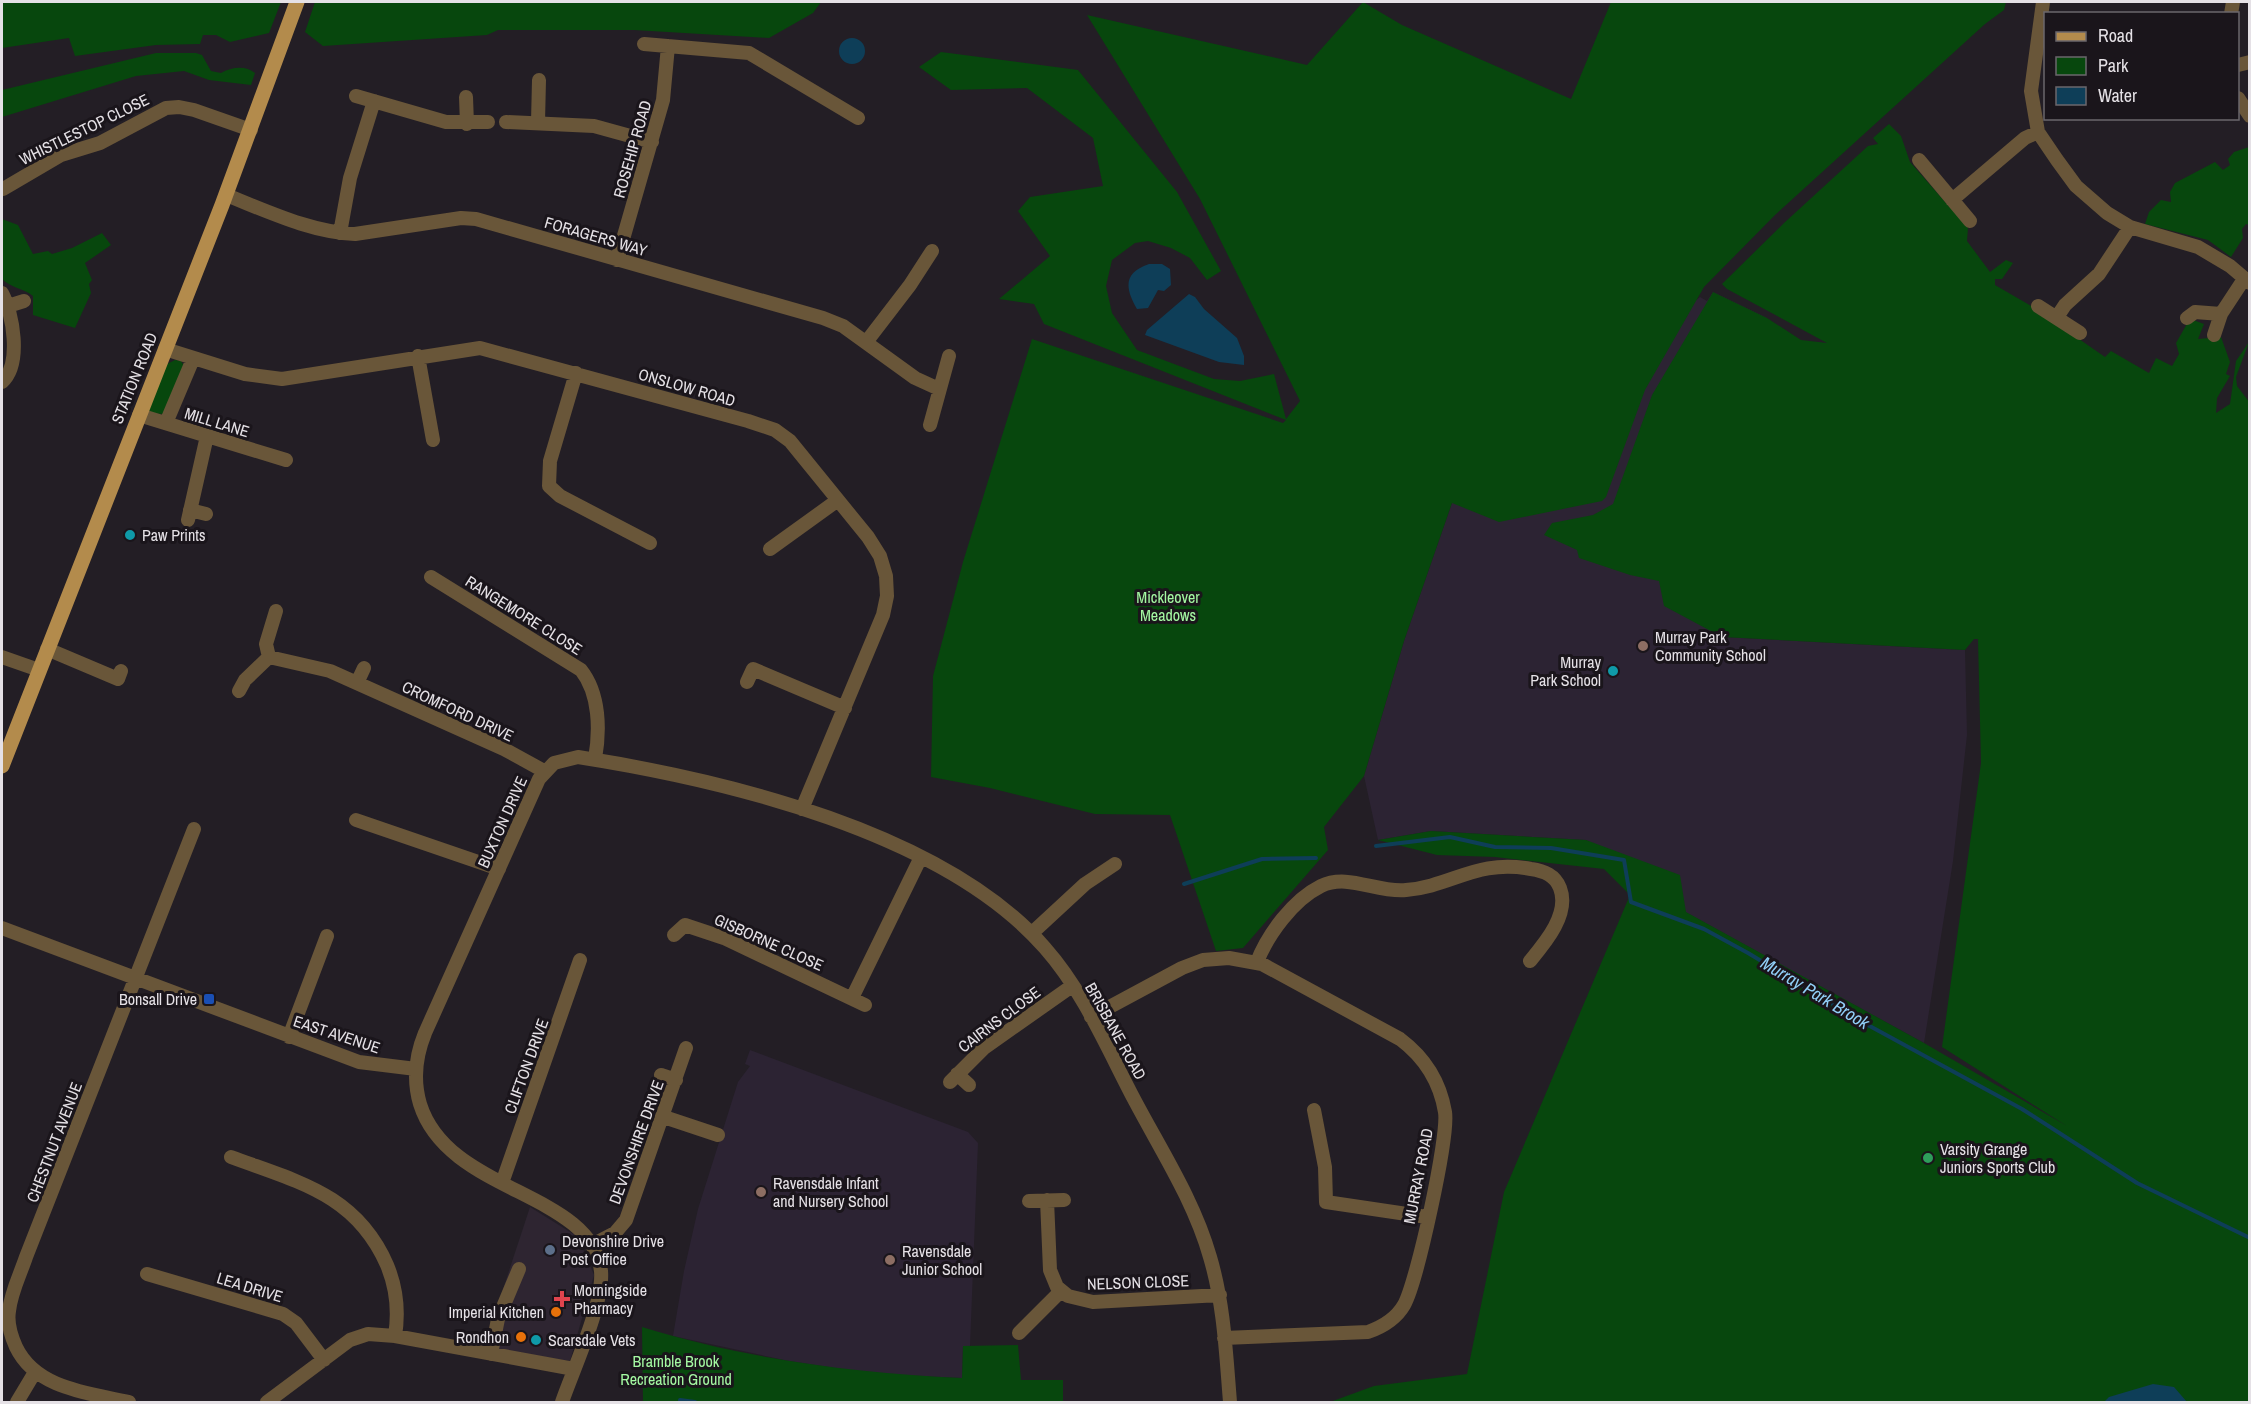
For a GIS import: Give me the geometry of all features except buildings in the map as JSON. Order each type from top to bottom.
[{"type":"main road","name":"STATION ROAD","points":[[2,766],[226,195],[297,2]]},
{"type":"street","points":[[2043,2],[2043,35],[2031,91],[2038,132],[2076,186],[2106,213],[2130,227],[2198,247],[2247,281],[2221,314],[2214,334]]},
{"type":"street","points":[[644,44],[749,53],[858,118]]},
{"type":"street","name":"ROSEHIP ROAD","points":[[617,260],[663,100],[668,46]]},
{"type":"street","points":[[538,122],[539,80]]},
{"type":"street","points":[[356,96],[446,122],[467,124],[488,122]]},
{"type":"street","points":[[466,97],[467,124]]},
{"type":"street","points":[[2239,100],[2250,116]]},
{"type":"street","points":[[340,233],[350,178],[374,101]]},
{"type":"street","name":"WHISTLESTOP CLOSE","points":[[11,201],[2,188],[62,155],[100,143],[166,108],[179,106],[251,130]]},
{"type":"street","points":[[506,122],[594,126],[652,142]]},
{"type":"street","points":[[1952,200],[2025,138],[2038,132]]},
{"type":"street","points":[[1919,160],[1970,221]]},
{"type":"street","name":"FORAGERS WAY","points":[[226,195],[317,228],[340,233],[355,234],[461,218],[476,219],[823,318],[843,326],[867,341],[915,378],[939,389]]},
{"type":"street","points":[[2057,317],[2065,305],[2098,274],[2130,227]]},
{"type":"street","points":[[867,341],[910,285],[932,251]]},
{"type":"street","points":[[2,293],[8,306],[13,330],[13,352],[9,373],[2,382]]},
{"type":"street","points":[[8,306],[24,301]]},
{"type":"street","points":[[2038,306],[2080,333]]},
{"type":"street","points":[[2187,318],[2195,312],[2221,314]]},
{"type":"street","name":"ONSLOW ROAD","points":[[165,349],[257,377],[282,379],[480,348],[776,430],[790,441],[874,546],[884,566],[887,584],[883,615],[802,809]]},
{"type":"street","points":[[418,356],[424,426],[433,440]]},
{"type":"street","points":[[930,425],[949,356]]},
{"type":"street","points":[[166,423],[193,359]]},
{"type":"street","points":[[576,373],[548,472],[549,486],[560,496],[639,530],[650,543]]},
{"type":"street","name":"MILL LANE","points":[[139,415],[286,460]]},
{"type":"street","points":[[206,514],[189,515],[207,436]]},
{"type":"street","points":[[774,541],[838,500]]},
{"type":"street","name":"RANGEMORE CLOSE","points":[[431,577],[581,670],[591,687],[596,704],[596,759]]},
{"type":"street","points":[[233,672],[242,686],[269,657],[266,644],[276,611]]},
{"type":"street","points":[[47,649],[118,679],[121,671]]},
{"type":"street","points":[[2,657],[39,670]]},
{"type":"street","name":"CROMFORD DRIVE","points":[[269,657],[330,671],[513,754],[544,771]]},
{"type":"street","points":[[357,683],[364,668]]},
{"type":"street","points":[[747,682],[753,669],[845,708]]},
{"type":"street","name":"BUXTON DRIVE","points":[[416,1069],[425,1033],[544,771],[554,763],[572,757],[596,759],[737,790],[802,809]]},
{"type":"street","name":"BRISBANE ROAD","points":[[802,809],[862,831],[921,857],[985,892],[1032,933],[1072,986],[1091,1017],[1189,1202],[1206,1244],[1220,1295],[1230,1402]]},
{"type":"street","points":[[374,811],[362,822],[499,869]]},
{"type":"street","name":"CHESTNUT AVENUE","points":[[126,1402],[64,1387],[35,1372],[26,1364],[13,1340],[8,1314],[194,829]]},
{"type":"street","points":[[852,998],[921,857]]},
{"type":"street","points":[[1089,863],[1096,876]]},
{"type":"street","points":[[1032,933],[1096,876],[1115,864]]},
{"type":"street","points":[[1257,962],[1264,944],[1289,914],[1306,895],[1323,885],[1343,880],[1404,891],[1426,887],[1475,870],[1501,866],[1544,872],[1552,877],[1560,889],[1562,904],[1556,923],[1530,961]]},
{"type":"street","name":"GISBORNE CLOSE","points":[[674,935],[685,925],[724,938],[865,1005]]},
{"type":"street","name":"EAST AVENUE","points":[[2,928],[359,1062],[416,1069]]},
{"type":"street","points":[[289,1037],[327,936]]},
{"type":"street","name":"MURRAY ROAD","points":[[1091,1017],[1192,963],[1229,958],[1257,962],[1385,1029],[1412,1048],[1437,1083],[1446,1122],[1409,1294],[1400,1311],[1386,1324],[1368,1332],[1355,1334],[1274,1334],[1224,1338]]},
{"type":"street","name":"CLIFTON DRIVE","points":[[502,1183],[580,960]]},
{"type":"street","name":"CAIRNS CLOSE","points":[[969,1085],[954,1078],[984,1048],[1072,986]]},
{"type":"street","points":[[550,1003],[564,1007]]},
{"type":"street","name":"DEVONSHIRE DRIVE","points":[[592,1245],[624,1224],[664,1117],[686,1048]]},
{"type":"street","points":[[416,1069],[419,1100],[430,1129],[455,1156],[577,1226],[592,1245],[600,1266],[600,1286],[562,1402]]},
{"type":"street","points":[[661,1075],[676,1080]]},
{"type":"street","points":[[1314,1110],[1325,1167],[1325,1209],[1427,1216]]},
{"type":"street","points":[[664,1117],[718,1135]]},
{"type":"street","points":[[231,1157],[314,1189],[335,1200],[359,1220],[377,1244],[393,1282],[398,1318],[395,1336]]},
{"type":"street","points":[[1017,1314],[1024,1328],[1061,1291],[1050,1270],[1047,1200]]},
{"type":"street","points":[[1029,1201],[1064,1200]]},
{"type":"street","points":[[491,1354],[498,1319],[519,1269]]},
{"type":"street","name":"LEA DRIVE","points":[[147,1274],[283,1314],[296,1323],[324,1360]]},
{"type":"street","name":"NELSON CLOSE","points":[[1061,1291],[1085,1302],[1220,1295]]},
{"type":"street","points":[[267,1402],[355,1337],[376,1334],[574,1369]]},
{"type":"street","points":[[17,1402],[35,1372]]},
{"type":"shaded area","name":"Murray Park Community School","points":[[1713,292],[1767,318],[1722,637],[1965,650],[1967,735],[1953,861],[1924,1043],[1685,912],[1586,840],[1431,831],[1378,840],[1364,776],[1404,641],[1452,503],[1700,297],[1707,301]]},
{"type":"shaded area","points":[[750,1050],[968,1132],[978,1143],[970,1346],[963,1347],[962,1378],[874,1374],[789,1361],[673,1336],[698,1209],[738,1082],[750,1066],[745,1064]]},
{"type":"shaded area","points":[[530,1207],[578,1237],[594,1275],[570,1361],[484,1347]]},
{"type":"green space","points":[[2,2],[281,2],[269,33],[230,42],[216,35],[203,35],[200,44],[156,45],[75,56],[69,38],[2,48]]},
{"type":"green space","points":[[315,2],[821,2],[813,13],[769,38],[634,30],[498,30],[487,35],[323,46],[305,32]]},
{"type":"green space","name":"Mickleover Meadows","points":[[1363,2],[1402,25],[1571,99],[1611,2],[2006,2],[2004,10],[1985,24],[1775,215],[1704,287],[1645,390],[1606,497],[1602,501],[1499,522],[1452,503],[1404,641],[1364,776],[1324,827],[1328,850],[1243,948],[1216,951],[1170,815],[1095,814],[990,788],[931,777],[933,676],[963,562],[1032,339],[1283,423],[1286,420],[1044,324],[1034,304],[999,299],[1050,256],[1018,211],[1030,197],[1103,186],[1093,138],[1027,88],[951,90],[919,67],[941,52],[1078,70],[1177,192],[1221,271],[1207,280],[1190,258],[1171,248],[1148,241],[1135,243],[1112,260],[1106,286],[1112,313],[1137,350],[1214,379],[1240,381],[1274,374],[1286,419],[1300,401],[1200,199],[1087,15],[1307,65]]},
{"type":"green space","points":[[156,53],[196,53],[202,55],[211,71],[221,73],[229,69],[243,68],[255,73],[251,85],[209,80],[184,71],[136,76],[2,117],[2,90]]},
{"type":"green space","points":[[1889,124],[1901,136],[1910,162],[1968,228],[1967,241],[1990,272],[2006,260],[2013,263],[2002,279],[1995,279],[1995,285],[2033,307],[2105,357],[2111,351],[2149,373],[2156,358],[2172,366],[2179,354],[2176,343],[2188,322],[2193,320],[2204,324],[2198,339],[2221,337],[2230,362],[2226,374],[2230,376],[2217,398],[2216,413],[2230,404],[2236,361],[2249,342],[2236,377],[2237,386],[2250,403],[2249,1402],[1330,1402],[1374,1386],[1467,1374],[1504,1192],[1630,895],[1604,869],[1495,857],[1437,855],[1378,840],[1431,831],[1586,840],[1680,875],[1686,912],[1924,1043],[2067,1126],[1942,1047],[1981,763],[1978,639],[1974,639],[1965,650],[1722,637],[1664,606],[1659,581],[1630,575],[1579,558],[1577,550],[1544,535],[1552,523],[1593,515],[1613,504],[1652,395],[1713,292],[1767,318],[1801,340],[1827,343],[1727,289],[1722,284],[1868,146],[1878,144],[1873,138]]},
{"type":"green space","points":[[2249,147],[2249,225],[2246,224],[2242,229],[2243,238],[2231,257],[2208,240],[2145,224],[2149,212],[2161,200],[2171,202],[2170,192],[2175,183],[2215,162],[2223,170],[2230,165],[2228,159],[2234,152]]},
{"type":"green space","points":[[2,219],[18,225],[33,254],[48,251],[52,254],[72,248],[102,233],[111,245],[85,263],[92,280],[89,284],[91,293],[75,328],[33,315],[33,296],[2,279]]},
{"type":"green space","points":[[175,360],[181,361],[184,366],[163,414],[150,413],[148,410],[163,366]]},
{"type":"green space","name":"Bramble Brook Recreation Ground","points":[[642,1327],[721,1348],[800,1363],[962,1378],[963,1346],[1018,1345],[1021,1380],[1063,1380],[1063,1402],[643,1402]]},
{"type":"water","points":[[852,38],[861,42],[865,51],[861,60],[852,64],[843,60],[839,51],[843,42]]},
{"type":"water","points":[[1149,264],[1162,264],[1170,269],[1171,285],[1164,291],[1158,290],[1148,308],[1137,309],[1130,294],[1129,282],[1134,272]]},
{"type":"water","points":[[1189,294],[1195,297],[1204,309],[1237,338],[1244,356],[1244,365],[1219,362],[1145,335],[1147,330]]},
{"type":"water","points":[[2153,1384],[2174,1387],[2187,1402],[2104,1402],[2109,1397]]},
{"type":"waterway","name":"Murray Park Brook","points":[[1376,846],[1450,837],[1495,847],[1551,848],[1624,860],[1631,902],[1704,929],[1866,1024],[2022,1109],[2137,1183],[2250,1238]]},
{"type":"waterway","name":"Murray Park Brook","points":[[1184,884],[1262,859],[1316,858]]},
{"type":"waterway","points":[[680,1400],[695,1402]]},
{"type":"place","name":"Paw Prints","points":[[130,535]]},
{"type":"place","name":"Murray Park Community School","points":[[1643,646]]},
{"type":"place","name":"Murray Park School","points":[[1613,671]]},
{"type":"place","name":"Bonsall Drive","points":[[209,999]]},
{"type":"place","name":"Varsity Grange Juniors Sports Club","points":[[1928,1158]]},
{"type":"place","name":"Ravensdale Infant and Nursery School","points":[[761,1192]]},
{"type":"place","name":"Devonshire Drive Post Office","points":[[550,1250]]},
{"type":"place","name":"Ravensdale Junior School","points":[[890,1260]]},
{"type":"place","name":"Morningside Pharmacy","points":[[562,1299]]},
{"type":"place","name":"Imperial Kitchen","points":[[556,1312]]},
{"type":"place","name":"Rondhon","points":[[521,1337]]},
{"type":"place","name":"Scarsdale Vets","points":[[536,1340]]}]
